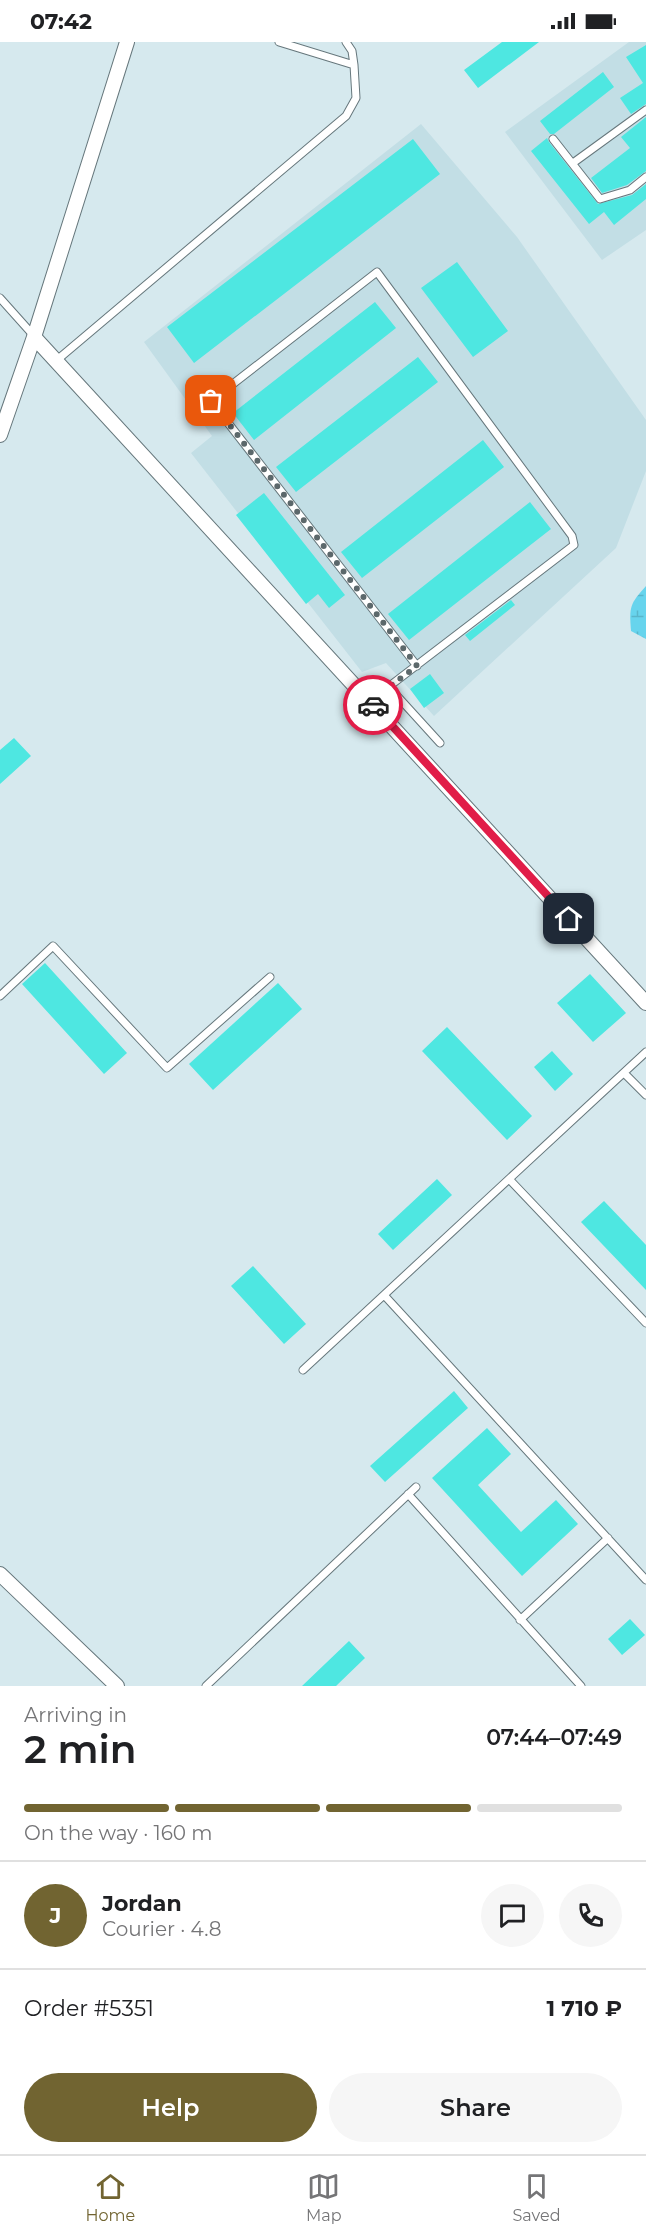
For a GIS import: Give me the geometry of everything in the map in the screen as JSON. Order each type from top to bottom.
[{"type":"street","points":[[0,435],[34,337],[127,42]]},
{"type":"street","points":[[34,337],[646,1003]]},
{"type":"street","points":[[0,1574],[117,1686]]},
{"type":"lane","points":[[279,42],[354,65]]},
{"type":"lane","points":[[57,360],[346,116],[356,98],[354,65],[346,42]]},
{"type":"lane","points":[[573,163],[646,110]]},
{"type":"lane","points":[[553,139],[600,199],[630,190],[646,177]]},
{"type":"lane","points":[[370,701],[417,666],[574,544],[572,536],[377,272],[211,401],[417,666]]},
{"type":"lane","points":[[0,298],[34,337]]},
{"type":"lane","points":[[389,687],[440,743]]},
{"type":"lane","points":[[0,996],[53,946],[167,1068],[270,976]]},
{"type":"lane","points":[[303,1370],[646,1052]]},
{"type":"lane","points":[[624,1073],[646,1095]]},
{"type":"lane","points":[[509,1179],[646,1323]]},
{"type":"lane","points":[[384,1296],[646,1580]]},
{"type":"lane","points":[[206,1686],[416,1487]]},
{"type":"lane","points":[[408,1494],[581,1686]]},
{"type":"lane","points":[[520,1620],[608,1538]]},
{"type":"shaded area","points":[[629,42],[646,42],[646,230],[602,260],[505,132]]},
{"type":"shaded area","points":[[421,124],[517,237],[646,420],[646,471],[616,548],[434,716],[386,663],[362,672],[191,453],[212,436],[144,342]]},
{"type":"green space","points":[[646,586],[646,639],[631,631],[630,616],[634,602]]},
{"type":"building","points":[[502,42],[539,42],[478,88],[464,70]]},
{"type":"building","points":[[646,45],[646,104],[631,114],[620,98],[643,83],[626,57]]},
{"type":"building","points":[[603,72],[614,87],[554,134],[550,134],[540,121]]},
{"type":"building","points":[[646,117],[646,171],[627,185],[602,193],[591,178],[630,148],[621,137]]},
{"type":"building","points":[[547,138],[598,204],[632,195],[646,184],[646,199],[614,225],[604,212],[589,224],[531,151]]},
{"type":"building","points":[[413,139],[440,174],[194,363],[167,327]]},
{"type":"building","points":[[457,262],[508,331],[473,357],[421,288]]},
{"type":"building","points":[[375,302],[396,328],[254,440],[233,413]]},
{"type":"building","points":[[418,357],[438,382],[296,492],[276,467]]},
{"type":"building","points":[[483,440],[504,467],[362,578],[341,552]]},
{"type":"building","points":[[264,493],[345,595],[329,608],[318,594],[306,604],[236,515]]},
{"type":"building","points":[[530,502],[551,529],[409,640],[388,614]]},
{"type":"building","points":[[511,600],[515,605],[470,641],[465,635]]},
{"type":"building","points":[[430,674],[444,693],[424,708],[410,689]]},
{"type":"building","points":[[14,738],[31,756],[0,784],[0,750]]},
{"type":"building","points":[[45,963],[127,1053],[104,1074],[22,984]]},
{"type":"building","points":[[590,974],[626,1013],[593,1042],[557,1003]]},
{"type":"building","points":[[278,983],[302,1009],[213,1090],[189,1064]]},
{"type":"building","points":[[447,1027],[532,1116],[507,1140],[422,1051]]},
{"type":"building","points":[[552,1051],[573,1074],[555,1091],[534,1067]]},
{"type":"building","points":[[437,1179],[452,1195],[393,1250],[378,1234]]},
{"type":"building","points":[[604,1201],[646,1245],[646,1290],[581,1222]]},
{"type":"building","points":[[253,1266],[306,1324],[284,1344],[231,1286]]},
{"type":"building","points":[[454,1391],[468,1408],[385,1482],[370,1466]]},
{"type":"building","points":[[487,1428],[511,1454],[478,1485],[521,1532],[556,1500],[578,1524],[522,1576],[432,1478]]},
{"type":"building","points":[[630,1619],[645,1635],[622,1655],[608,1639]]},
{"type":"building","points":[[349,1641],[365,1658],[336,1686],[302,1686]]},
{"type":"way so far","points":[[211,401],[417,666],[370,701],[373,705]]},
{"type":"route","points":[[373,705],[569,919]]}]
